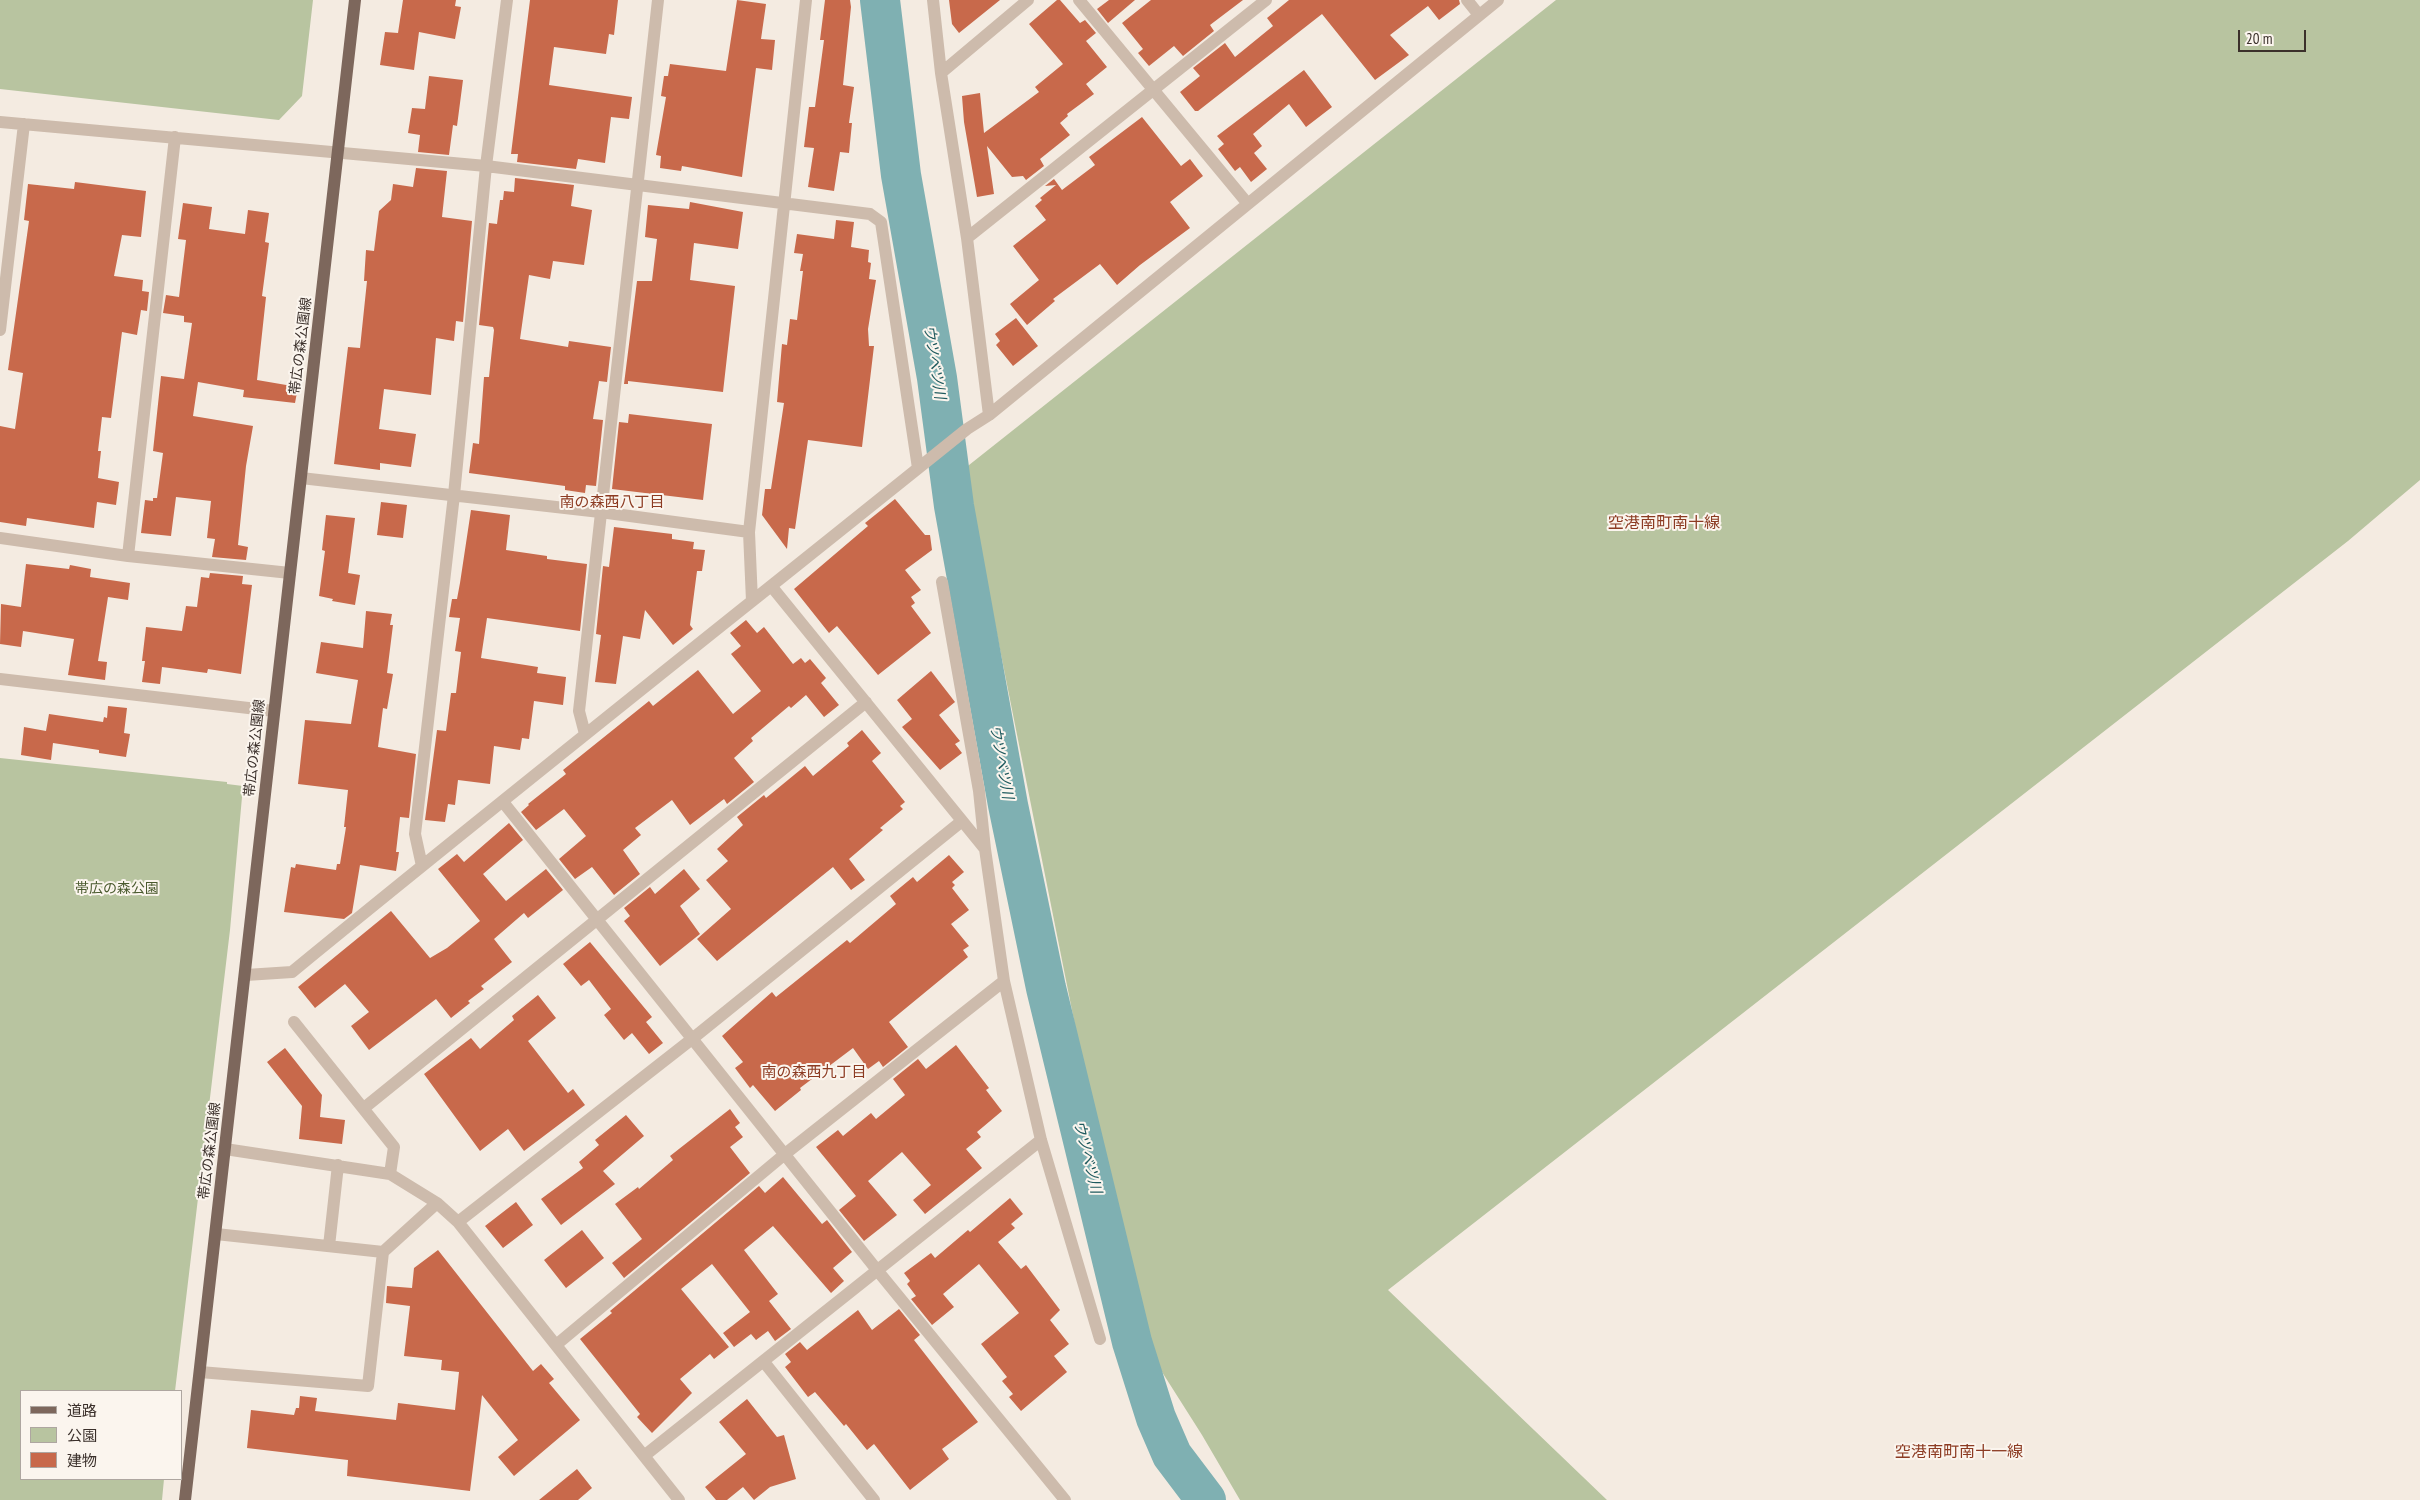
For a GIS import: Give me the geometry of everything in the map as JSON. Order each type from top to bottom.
[{"type":"main road","name":"帯広の森公園線","points":[[185,1500],[355,0]]},
{"type":"street","points":[[422,866],[415,834],[454,495],[486,166],[507,0]]},
{"type":"street","points":[[585,734],[579,712],[658,0]]},
{"type":"street","points":[[752,601],[749,532],[806,0]]},
{"type":"street","points":[[933,0],[941,73],[967,238],[989,415]]},
{"type":"street","points":[[941,73],[1028,0]]},
{"type":"street","points":[[1079,0],[1154,88],[1248,204]]},
{"type":"street","points":[[967,238],[1266,0]]},
{"type":"street","points":[[1467,0],[1479,15]]},
{"type":"street","points":[[246,975],[292,972],[585,734],[772,587],[967,429],[989,415],[1498,0]]},
{"type":"street","points":[[0,122],[175,136],[486,166],[637,183],[870,214],[881,222],[923,465]]},
{"type":"street","points":[[0,330],[24,124]]},
{"type":"street","points":[[128,556],[175,136]]},
{"type":"street","points":[[301,478],[600,512],[749,532]]},
{"type":"street","points":[[0,538],[128,556],[290,573]]},
{"type":"street","points":[[942,582],[979,791],[985,849],[1004,980],[1041,1140],[1100,1339]]},
{"type":"street","points":[[772,587],[985,849]]},
{"type":"street","points":[[0,679],[274,711]]},
{"type":"street","points":[[364,1108],[866,702]]},
{"type":"street","points":[[503,802],[877,1270],[1065,1500]]},
{"type":"street","points":[[458,1222],[692,1039],[962,821]]},
{"type":"street","points":[[556,1345],[784,1154],[1004,980]]},
{"type":"street","points":[[294,1022],[394,1147],[390,1174]]},
{"type":"street","points":[[644,1456],[1041,1140]]},
{"type":"street","points":[[225,1149],[390,1174],[436,1204],[458,1222],[679,1500]]},
{"type":"street","points":[[328,1246],[338,1165]]},
{"type":"street","points":[[200,1372],[368,1386],[383,1252],[436,1204]]},
{"type":"street","points":[[216,1234],[383,1252]]},
{"type":"street","points":[[764,1362],[874,1500]]},
{"type":"green space","points":[[0,0],[313,0],[302,96],[279,120],[0,89]]},
{"type":"green space","points":[[1556,0],[2420,0],[2420,480],[2348,541],[1388,1290],[1607,1500],[1240,1500],[1202,1435],[1136,1331],[964,469]]},
{"type":"green space","name":"帯広の森公園","points":[[0,758],[227,782],[227,784],[243,786],[230,930],[175,1390],[20,1390],[20,1480],[164,1480],[162,1500],[0,1500]]},
{"type":"building","points":[[403,0],[456,0],[455,6],[461,7],[455,39],[419,32],[414,70],[380,65],[385,32],[398,33]]},
{"type":"building","points":[[530,0],[618,0],[614,35],[609,34],[606,54],[554,47],[549,85],[632,97],[629,119],[611,117],[605,163],[578,159],[576,169],[517,162],[518,154],[511,154]]},
{"type":"building","points":[[737,0],[766,4],[761,39],[775,40],[772,70],[756,68],[742,177],[682,166],[681,171],[660,168],[661,156],[656,155],[666,97],[661,96],[664,76],[668,76],[670,64],[726,71]]},
{"type":"building","points":[[825,0],[850,0],[851,7],[843,85],[854,87],[849,123],[852,123],[849,153],[840,152],[834,191],[808,187],[814,148],[804,147],[809,107],[815,107],[824,40],[820,40]]},
{"type":"building","points":[[949,0],[1000,0],[959,33],[952,24]]},
{"type":"building","points":[[1057,0],[1060,0],[1080,23],[1085,20],[1096,33],[1086,41],[1107,67],[1086,84],[1094,94],[1067,114],[1068,116],[1060,123],[1070,135],[1040,159],[1044,166],[1026,180],[1023,176],[1012,177],[987,146],[994,194],[977,197],[964,122],[962,96],[980,93],[984,133],[1039,92],[1035,87],[1063,64],[1029,24]]},
{"type":"building","points":[[1109,0],[1135,0],[1108,23],[1097,9]]},
{"type":"building","points":[[1151,0],[1243,0],[1210,25],[1214,31],[1183,56],[1174,46],[1149,66],[1138,53],[1143,49],[1122,23]]},
{"type":"building","points":[[1289,0],[1459,0],[1460,4],[1439,20],[1428,6],[1390,35],[1409,55],[1375,80],[1322,14],[1198,111],[1195,111],[1180,92],[1200,76],[1193,68],[1225,43],[1235,57],[1273,26],[1267,18]]},
{"type":"building","points":[[1304,70],[1332,107],[1306,127],[1289,104],[1253,134],[1262,146],[1254,153],[1267,169],[1251,182],[1240,167],[1235,171],[1218,149],[1224,144],[1217,136]]},
{"type":"building","points":[[429,76],[463,80],[457,126],[453,125],[449,155],[418,152],[420,135],[408,133],[412,108],[425,109]]},
{"type":"building","points":[[1142,117],[1181,166],[1190,159],[1203,176],[1170,202],[1190,228],[1140,265],[1117,285],[1100,264],[1053,299],[1055,301],[1027,325],[1010,304],[1039,280],[1013,246],[1046,220],[1035,206],[1042,200],[1040,198],[1056,185],[1045,186],[1054,179],[1062,190],[1095,165],[1089,157]]},
{"type":"building","points":[[416,168],[447,171],[442,217],[472,221],[463,322],[456,321],[454,341],[436,338],[431,395],[384,389],[379,429],[416,434],[411,467],[380,463],[380,470],[334,464],[348,347],[360,348],[367,281],[364,281],[366,250],[374,251],[379,211],[391,200],[393,184],[413,187]]},
{"type":"building","points":[[515,178],[574,185],[571,206],[592,210],[584,265],[553,261],[550,279],[529,275],[520,339],[568,347],[569,341],[611,347],[607,382],[599,381],[593,419],[603,420],[596,486],[586,485],[585,493],[565,490],[565,486],[469,473],[473,443],[479,444],[484,377],[489,377],[494,330],[493,327],[479,325],[489,223],[497,224],[500,200],[503,200],[504,191],[514,192]]},
{"type":"building","points":[[75,182],[146,191],[141,237],[122,235],[114,276],[143,280],[142,291],[149,292],[147,311],[141,310],[137,335],[122,332],[111,418],[102,417],[98,451],[101,451],[98,478],[119,482],[116,505],[97,502],[94,528],[27,518],[26,526],[0,522],[0,426],[15,429],[23,373],[8,370],[29,221],[24,220],[28,184],[74,189]]},
{"type":"building","points":[[690,202],[743,212],[738,249],[694,243],[690,280],[735,286],[723,392],[628,381],[628,384],[624,384],[637,281],[652,281],[657,239],[645,237],[648,205],[689,209]]},
{"type":"building","points":[[183,203],[212,207],[209,229],[245,234],[248,210],[269,213],[265,242],[269,243],[262,296],[266,297],[257,380],[298,387],[295,403],[243,397],[244,390],[198,382],[193,416],[253,426],[246,466],[238,545],[248,547],[246,560],[212,557],[215,539],[207,538],[211,501],[176,497],[171,536],[141,533],[145,500],[153,501],[153,498],[157,498],[163,453],[153,451],[161,376],[184,379],[192,323],[184,322],[184,316],[163,313],[166,295],[179,297],[186,240],[178,239]]},
{"type":"building","points":[[836,220],[854,222],[851,247],[869,250],[868,262],[871,263],[869,279],[876,280],[868,329],[869,346],[874,346],[862,447],[808,440],[795,529],[789,528],[787,549],[762,515],[765,489],[771,489],[784,403],[777,402],[782,344],[787,345],[790,319],[797,320],[803,271],[800,271],[803,254],[794,253],[797,234],[834,239]]},
{"type":"building","points":[[1016,318],[1038,346],[1013,366],[996,345],[1000,341],[995,334]]},
{"type":"building","points":[[629,414],[712,424],[703,500],[612,489],[619,422],[628,423]]},
{"type":"building","points":[[895,499],[925,535],[930,535],[932,550],[905,570],[921,590],[911,597],[915,603],[911,606],[931,633],[878,675],[837,626],[829,633],[794,589],[868,526],[865,523]]},
{"type":"building","points":[[381,502],[407,505],[403,538],[377,535]]},
{"type":"building","points":[[471,510],[510,515],[506,550],[547,556],[547,559],[587,564],[580,631],[487,618],[481,658],[538,667],[537,673],[566,677],[563,705],[534,701],[529,739],[522,738],[520,750],[494,746],[490,784],[458,780],[455,805],[448,804],[445,822],[425,820],[437,730],[446,731],[451,693],[456,693],[461,652],[455,651],[460,618],[449,617],[452,599],[457,599]]},
{"type":"building","points":[[326,515],[355,518],[348,573],[360,575],[355,605],[332,601],[333,599],[319,596],[325,551],[322,550]]},
{"type":"building","points":[[614,527],[672,534],[672,539],[694,542],[693,549],[705,550],[702,571],[697,571],[690,625],[693,629],[673,645],[645,610],[640,639],[623,636],[616,684],[595,682],[601,635],[596,634],[603,566],[609,567]]},
{"type":"building","points":[[26,564],[69,569],[70,565],[91,569],[90,577],[130,583],[128,600],[108,597],[98,661],[107,662],[105,680],[68,675],[74,639],[23,631],[21,647],[0,644],[1,604],[21,607]]},
{"type":"building","points":[[210,573],[243,576],[242,584],[252,585],[241,674],[208,669],[207,673],[162,667],[160,684],[142,682],[145,661],[142,661],[146,627],[182,631],[186,606],[197,607],[201,577],[209,578]]},
{"type":"building","points":[[366,611],[392,614],[390,625],[393,625],[387,673],[393,674],[387,709],[383,708],[378,747],[416,754],[409,818],[400,817],[396,852],[399,852],[396,871],[360,865],[352,913],[344,919],[284,912],[291,867],[295,868],[296,864],[336,870],[337,864],[340,864],[346,827],[344,827],[348,790],[298,784],[305,720],[351,724],[358,680],[316,673],[321,642],[363,648]]},
{"type":"building","points":[[746,620],[757,633],[764,627],[793,664],[801,658],[805,663],[810,659],[826,678],[821,683],[839,705],[824,717],[806,695],[791,708],[789,706],[751,738],[753,741],[734,758],[754,782],[727,804],[724,799],[690,825],[672,800],[635,828],[641,835],[623,850],[640,874],[614,895],[592,867],[575,879],[559,859],[586,836],[564,809],[536,830],[521,812],[528,804],[566,774],[563,770],[649,701],[653,706],[698,670],[733,714],[761,691],[731,654],[741,646],[730,633]]},
{"type":"building","points":[[931,671],[955,702],[939,715],[960,741],[955,744],[962,753],[940,770],[902,727],[912,719],[897,700]]},
{"type":"building","points":[[108,706],[127,708],[124,733],[130,734],[126,757],[99,753],[99,750],[53,743],[51,760],[21,755],[24,727],[46,731],[49,714],[103,722],[104,717],[107,718]]},
{"type":"building","points":[[862,730],[881,753],[872,761],[905,802],[900,806],[903,809],[880,828],[883,830],[849,859],[865,880],[851,890],[833,867],[717,961],[697,939],[731,909],[706,880],[728,861],[717,849],[743,825],[737,817],[764,795],[766,798],[805,766],[813,776],[849,746],[847,743]]},
{"type":"building","points":[[509,823],[523,840],[483,874],[506,901],[546,869],[563,890],[528,918],[524,913],[494,939],[512,962],[481,986],[484,989],[468,1001],[470,1003],[451,1018],[436,999],[369,1050],[351,1026],[369,1012],[345,984],[315,1008],[298,987],[391,911],[430,958],[447,948],[480,921],[438,869],[457,854],[464,862]]},
{"type":"building","points":[[949,855],[964,872],[952,882],[955,885],[952,888],[969,910],[951,924],[969,946],[963,950],[968,957],[889,1022],[908,1047],[883,1067],[879,1061],[868,1069],[853,1048],[800,1088],[801,1090],[775,1111],[753,1085],[750,1088],[735,1068],[743,1062],[722,1036],[772,992],[776,997],[847,940],[850,943],[896,904],[890,896],[913,877],[917,882]]},
{"type":"building","points":[[684,869],[700,889],[680,906],[700,934],[660,966],[624,921],[630,916],[624,908],[650,887],[655,894]]},
{"type":"building","points":[[590,942],[652,1017],[646,1022],[663,1043],[649,1054],[632,1033],[624,1040],[604,1015],[611,1009],[589,980],[581,986],[563,964]]},
{"type":"building","points":[[538,995],[556,1018],[528,1041],[568,1093],[573,1089],[585,1105],[524,1151],[508,1129],[480,1151],[424,1074],[471,1038],[480,1049],[514,1020],[512,1016]]},
{"type":"building","points":[[956,1045],[989,1088],[986,1090],[1002,1111],[977,1132],[981,1137],[966,1149],[982,1168],[925,1214],[913,1200],[931,1185],[902,1152],[868,1181],[897,1215],[864,1241],[839,1210],[856,1196],[816,1147],[838,1130],[843,1136],[871,1113],[876,1119],[905,1095],[893,1079],[918,1059],[926,1069]]},
{"type":"building","points":[[285,1048],[322,1095],[320,1117],[345,1120],[342,1144],[299,1139],[302,1106],[267,1062]]},
{"type":"building","points":[[730,1109],[740,1123],[735,1127],[743,1137],[730,1147],[750,1173],[624,1278],[612,1263],[642,1239],[615,1204],[638,1187],[639,1189],[673,1160],[670,1156]]},
{"type":"building","points":[[626,1115],[644,1136],[603,1171],[615,1184],[561,1225],[541,1199],[583,1168],[579,1162],[599,1145],[595,1140]]},
{"type":"building","points":[[783,1177],[822,1224],[827,1220],[852,1252],[833,1268],[844,1281],[831,1293],[773,1226],[744,1250],[778,1294],[769,1301],[791,1329],[775,1341],[768,1331],[756,1340],[751,1334],[734,1347],[723,1333],[750,1312],[712,1264],[681,1289],[729,1347],[714,1359],[710,1354],[680,1379],[692,1393],[652,1433],[637,1417],[640,1414],[580,1339],[612,1313],[610,1311],[759,1186],[765,1193]]},
{"type":"building","points":[[1010,1198],[1023,1214],[1011,1224],[1015,1228],[998,1242],[1021,1269],[1026,1265],[1060,1310],[1050,1320],[1069,1344],[1054,1356],[1067,1372],[1021,1411],[1009,1397],[1013,1394],[1002,1381],[1007,1377],[981,1344],[1019,1313],[979,1264],[943,1294],[954,1307],[932,1325],[911,1299],[916,1296],[907,1284],[910,1281],[904,1273],[931,1253],[935,1258],[968,1230],[970,1232]]},
{"type":"building","points":[[516,1202],[533,1225],[503,1248],[485,1226]]},
{"type":"building","points":[[582,1230],[604,1258],[566,1288],[544,1260]]},
{"type":"building","points":[[438,1250],[533,1371],[541,1364],[554,1379],[549,1383],[580,1420],[514,1476],[498,1457],[518,1440],[482,1395],[470,1491],[347,1476],[348,1460],[247,1448],[251,1410],[294,1415],[296,1408],[299,1408],[300,1396],[317,1398],[315,1411],[396,1420],[398,1403],[455,1410],[459,1372],[441,1370],[442,1360],[404,1356],[410,1306],[386,1303],[387,1286],[412,1288],[414,1268]]},
{"type":"building","points":[[899,1309],[920,1335],[914,1340],[978,1422],[942,1449],[949,1459],[910,1490],[874,1444],[867,1450],[846,1424],[844,1426],[815,1392],[808,1397],[785,1367],[791,1362],[785,1354],[800,1342],[807,1350],[858,1310],[872,1330]]},
{"type":"building","points":[[747,1399],[777,1437],[784,1435],[796,1479],[770,1487],[754,1500],[743,1487],[727,1500],[716,1500],[705,1487],[746,1454],[719,1422]]},
{"type":"building","points":[[577,1469],[592,1488],[578,1500],[539,1500]]},
{"type":"waterway","name":"ウツベツ川","points":[[880,0],[901,175],[937,378],[954,506],[1008,805],[1046,988],[1132,1342],[1156,1418],[1172,1455],[1206,1500]]},
{"type":"district","name":"南の森西八丁目","points":[[612,503]]},
{"type":"district","name":"空港南町南十線","points":[[1664,523]]},
{"type":"district","name":"南の森西九丁目","points":[[814,1073]]},
{"type":"district","name":"空港南町南十一線","points":[[1959,1452]]}]
